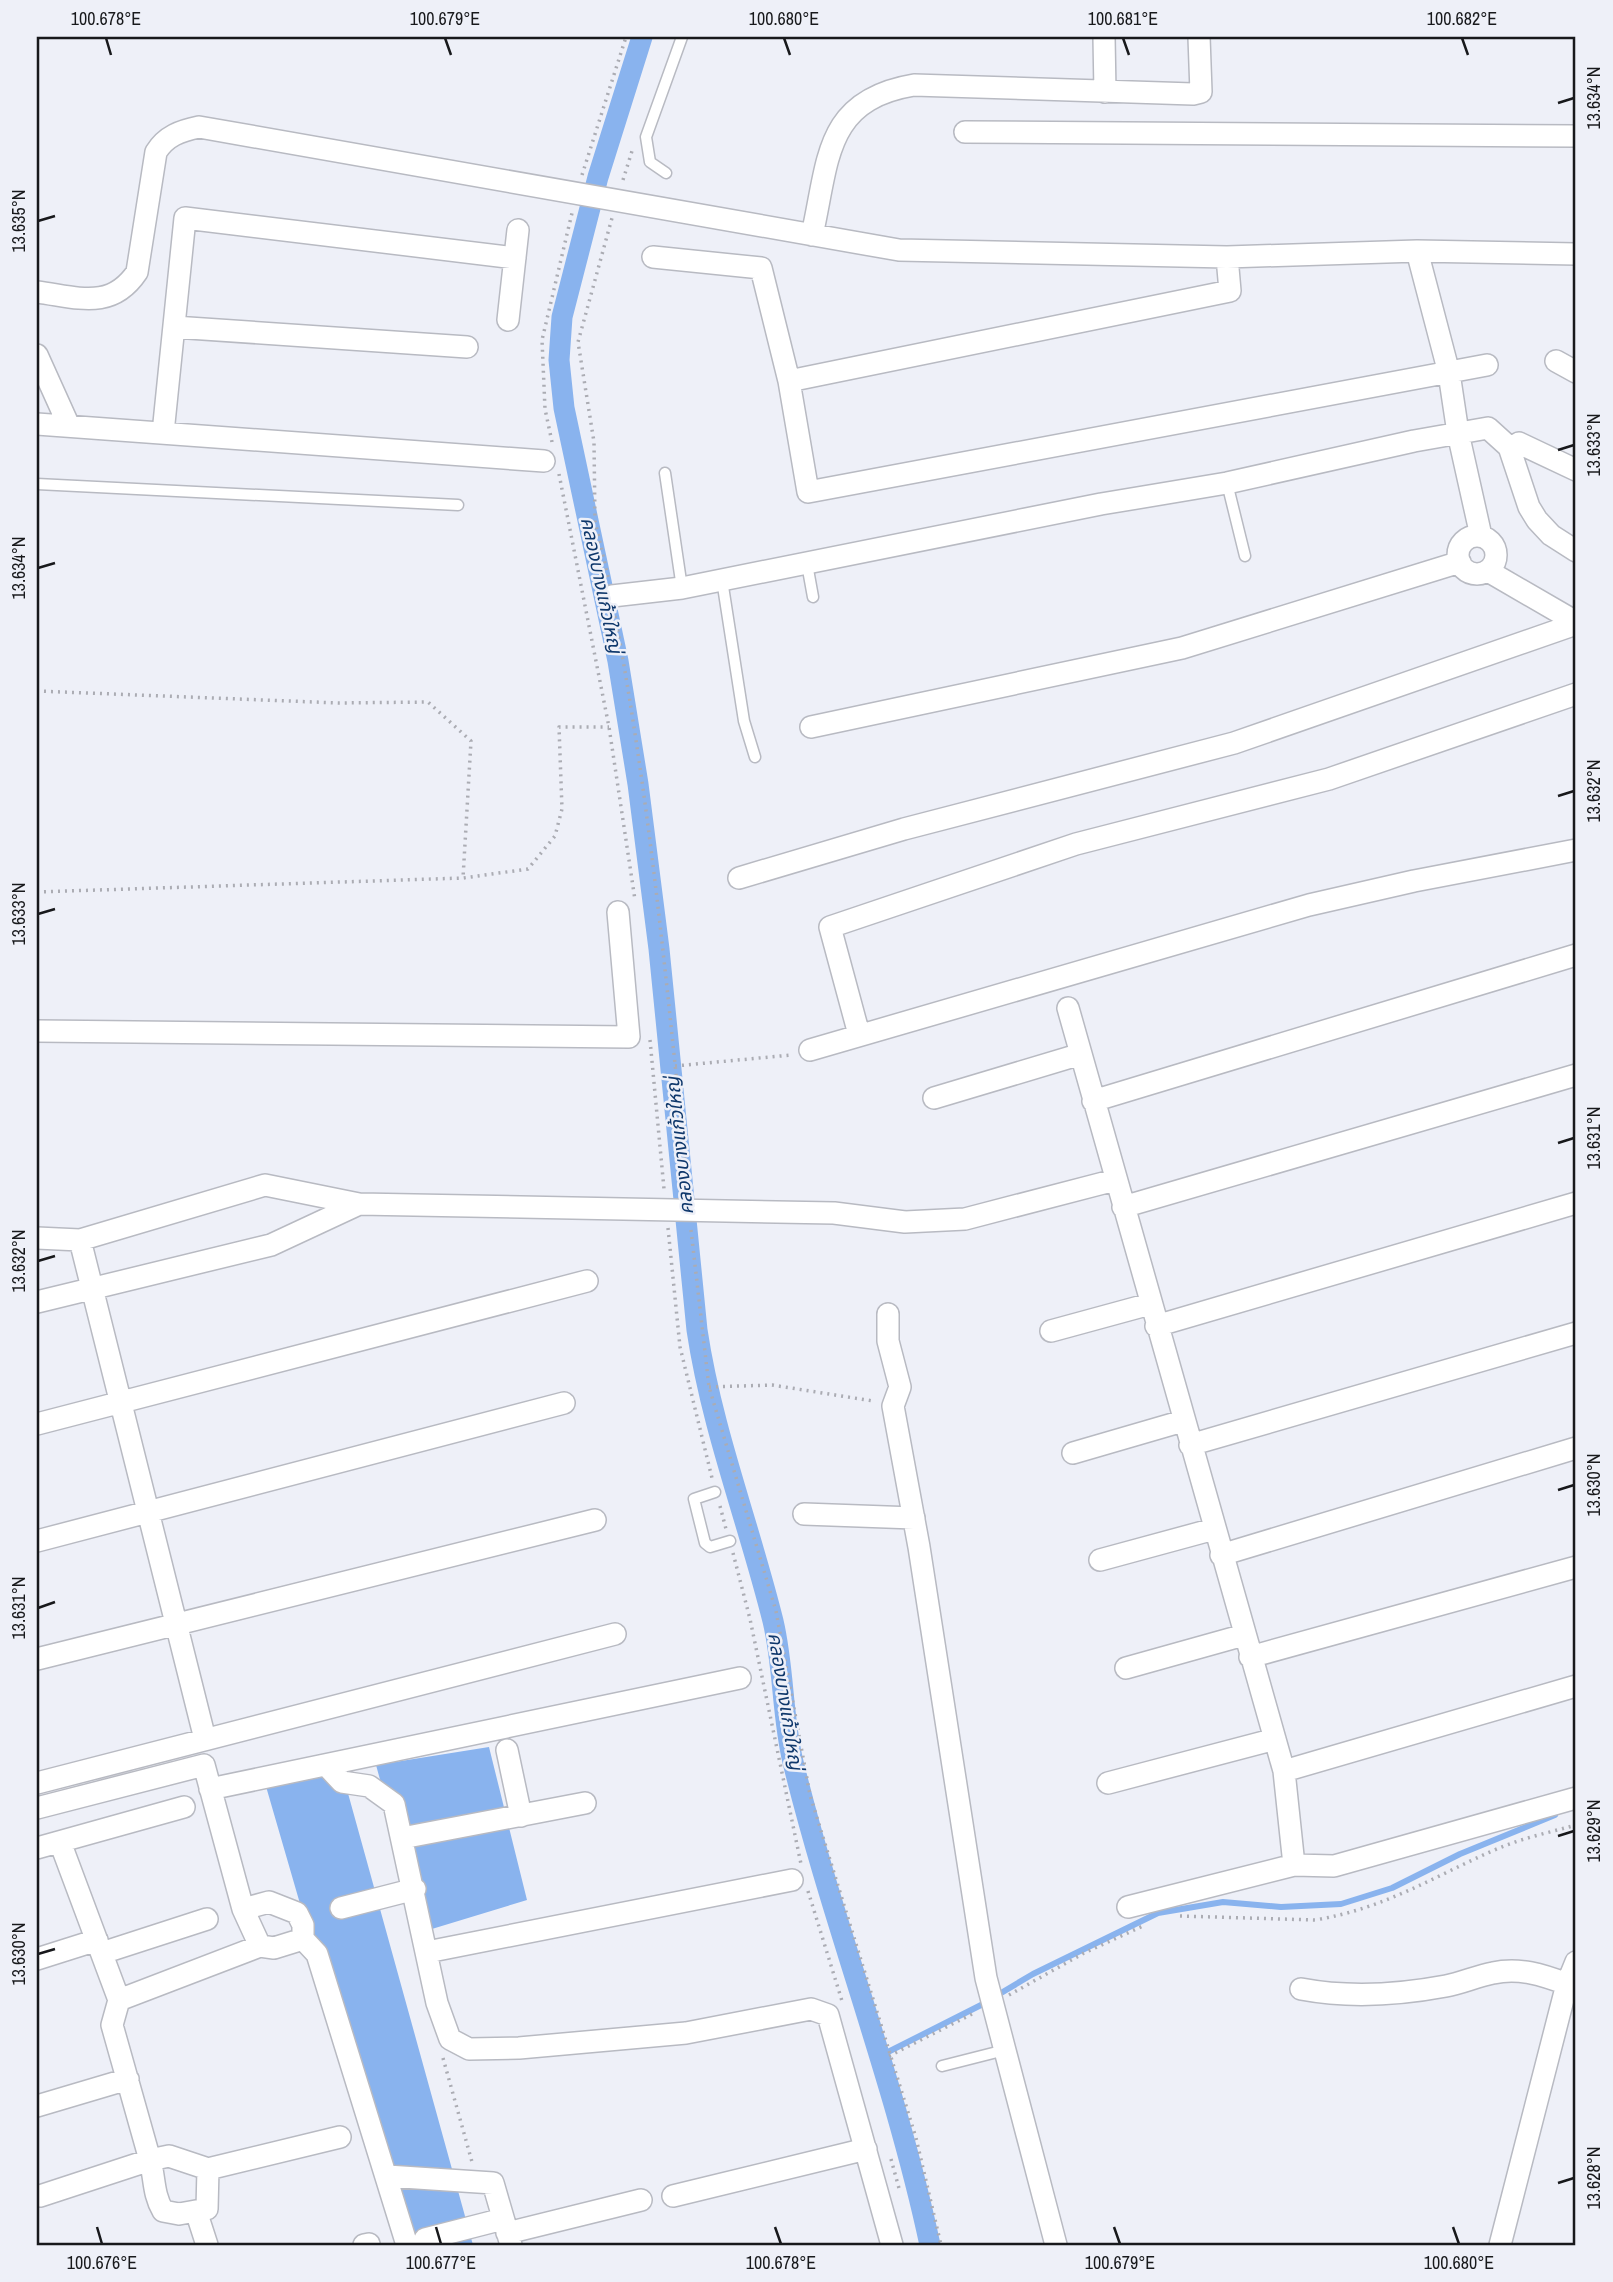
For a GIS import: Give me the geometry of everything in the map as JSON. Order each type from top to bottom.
[{"type":"street","points":[[1104,37],[1105,92]]},
{"type":"street","points":[[813,235],[832,147],[841,121],[858,106],[884,90],[914,85],[1105,92],[1201,92],[1199,37]]},
{"type":"street","points":[[37,292],[90,299],[112,297],[130,284],[138,272],[156,152],[163,141],[173,135],[199,127],[899,250],[1227,257],[1417,251],[1576,254]]},
{"type":"street","points":[[965,132],[1576,136]]},
{"type":"street","points":[[163,433],[185,218],[515,258]]},
{"type":"street","points":[[508,320],[518,230]]},
{"type":"street","points":[[1417,251],[1449,373],[1458,433],[1480,536],[1495,548],[1496,561],[1488,571]]},
{"type":"street","points":[[653,257],[761,268],[789,381],[808,492],[1487,365]]},
{"type":"street","points":[[789,381],[1230,291],[1227,257]]},
{"type":"street","points":[[174,327],[467,347]]},
{"type":"street","points":[[37,355],[69,426]]},
{"type":"street","points":[[1556,361],[1576,372]]},
{"type":"street","points":[[37,424],[552,461]]},
{"type":"street","points":[[612,596],[682,588],[1101,504],[1227,483],[1488,428],[1509,447],[1529,506],[1552,535],[1574,544]]},
{"type":"street","points":[[1519,443],[1576,470]]},
{"type":"street","points":[[1480,536],[1469,537],[1461,545],[1460,562],[1468,572],[1488,571],[1576,623]]},
{"type":"street","points":[[811,726],[1181,648],[1460,562]]},
{"type":"street","points":[[739,878],[904,829],[1234,743],[1576,623]]},
{"type":"street","points":[[857,1027],[830,928],[1076,845],[1329,779],[1576,694]]},
{"type":"street","points":[[810,1050],[1309,905],[1414,881],[1576,850]]},
{"type":"street","points":[[37,1031],[629,1037],[627,910]]},
{"type":"street","points":[[1093,1101],[1576,955]]},
{"type":"street","points":[[1068,1008],[1284,1771],[1294,1865]]},
{"type":"street","points":[[934,1098],[1080,1054]]},
{"type":"street","points":[[1123,1207],[1576,1074]]},
{"type":"street","points":[[37,1238],[80,1240],[265,1185],[359,1204],[834,1213],[905,1222],[965,1219],[1115,1180]]},
{"type":"street","points":[[1156,1326],[1576,1203]]},
{"type":"street","points":[[37,1302],[271,1245],[359,1204]]},
{"type":"street","points":[[80,1240],[205,1739]]},
{"type":"street","points":[[37,1424],[587,1281]]},
{"type":"street","points":[[1051,1331],[1150,1304]]},
{"type":"street","points":[[888,1314],[888,1341],[899,1381],[893,1406],[914,1518],[986,1978],[1056,2245]]},
{"type":"street","points":[[1190,1445],[1576,1332]]},
{"type":"street","points":[[37,1541],[564,1403]]},
{"type":"street","points":[[1073,1453],[1183,1421]]},
{"type":"street","points":[[1221,1555],[1576,1448]]},
{"type":"street","points":[[804,1514],[914,1518]]},
{"type":"street","points":[[37,1659],[595,1520]]},
{"type":"street","points":[[1100,1560],[1214,1529]]},
{"type":"street","points":[[1250,1657],[1576,1567]]},
{"type":"street","points":[[37,1783],[615,1634]]},
{"type":"street","points":[[1126,1668],[1244,1635]]},
{"type":"street","points":[[210,1789],[740,1678]]},
{"type":"street","points":[[1284,1771],[1576,1686]]},
{"type":"street","points":[[1108,1783],[1275,1739]]},
{"type":"street","points":[[507,1749],[521,1816]]},
{"type":"street","points":[[37,1808],[204,1765],[243,1909],[260,1946]]},
{"type":"street","points":[[326,1765],[342,1782],[369,1786],[394,1804],[415,1889],[438,2003],[450,2039],[469,2049],[519,2048],[686,2033],[811,2009],[828,2015],[892,2245]]},
{"type":"street","points":[[1128,1907],[1294,1865],[1334,1866],[1576,1798]]},
{"type":"street","points":[[402,1838],[585,1804]]},
{"type":"street","points":[[37,1848],[184,1807]]},
{"type":"street","points":[[60,1842],[119,2000],[112,2025],[155,2180],[153,2194],[163,2211],[179,2214],[207,2209],[208,2169]]},
{"type":"street","points":[[427,1952],[798,1875]]},
{"type":"street","points":[[341,1908],[415,1889]]},
{"type":"street","points":[[243,1909],[269,1902],[297,1913],[303,1925],[303,1939],[317,1954],[387,2176],[416,2242],[507,2232],[640,2200]]},
{"type":"street","points":[[37,1959],[208,1919]]},
{"type":"street","points":[[119,2000],[260,1946],[274,1948],[303,1939]]},
{"type":"street","points":[[1500,2245],[1567,1984],[1576,1962]]},
{"type":"street","points":[[1301,1989],[1352,1996],[1377,1995],[1449,1986],[1494,1972],[1516,1970],[1567,1984]]},
{"type":"street","points":[[37,2106],[128,2079]]},
{"type":"street","points":[[40,2196],[169,2156],[208,2169],[340,2137]]},
{"type":"street","points":[[673,2196],[866,2149]]},
{"type":"street","points":[[387,2176],[492,2183],[507,2232]]},
{"type":"street","points":[[196,2211],[207,2245]]},
{"type":"lane","points":[[666,173],[650,162],[646,137],[682,37]]},
{"type":"lane","points":[[666,473],[682,588]]},
{"type":"lane","points":[[1227,483],[1245,556]]},
{"type":"lane","points":[[37,484],[458,505]]},
{"type":"lane","points":[[807,564],[813,597]]},
{"type":"lane","points":[[722,580],[744,721],[755,757]]},
{"type":"lane","points":[[715,1492],[694,1499],[705,1543],[710,1547],[730,1541]]},
{"type":"lane","points":[[942,2066],[1005,2050]]},
{"type":"path","points":[[580,182],[625,37]]},
{"type":"path","points":[[620,192],[635,141]]},
{"type":"path","points":[[574,208],[541,340],[545,408],[552,461],[609,727],[627,910]]},
{"type":"path","points":[[613,217],[578,342],[594,442],[595,521],[636,727],[667,968],[688,1199]]},
{"type":"path","points":[[37,691],[339,703],[428,702],[471,741],[463,878]]},
{"type":"path","points":[[37,892],[463,878],[528,869],[555,836],[562,809],[559,727],[609,727]]},
{"type":"path","points":[[650,1037],[665,1197]]},
{"type":"path","points":[[675,1066],[720,1059],[774,1059],[810,1050]]},
{"type":"path","points":[[668,1225],[680,1347],[690,1400],[750,1619],[798,1875],[844,2005]]},
{"type":"path","points":[[691,1226],[709,1387],[776,1611],[810,1795],[916,2138],[941,2245]]},
{"type":"path","points":[[709,1387],[731,1384],[772,1385],[893,1406]]},
{"type":"path","points":[[1177,1917],[1315,1920],[1334,1917],[1410,1893],[1509,1844],[1576,1825]]},
{"type":"path","points":[[889,2056],[993,2004],[1084,1953],[1149,1924]]},
{"type":"path","points":[[442,2052],[473,2168]]},
{"type":"path","points":[[891,2157],[901,2194]]},
{"type":"water","points":[[489,1747],[527,1900],[422,1932],[376,1765]]},
{"type":"water","points":[[341,1768],[473,2245],[399,2245],[265,1783]]},
{"type":"waterway","name":"คลองบางแก้วใหญ่","points":[[642,37],[598,177],[562,317],[559,360],[564,408],[618,661],[638,784],[659,949],[697,1330],[704,1367],[721,1440],[773,1621],[793,1762],[826,1883],[882,2063],[930,2245]]},
{"type":"waterway","points":[[996,1996],[1033,1974],[1158,1913],[1223,1902],[1281,1907],[1341,1904],[1392,1888],[1460,1854],[1555,1815]]},
{"type":"waterway","points":[[880,2056],[987,2002]]}]
